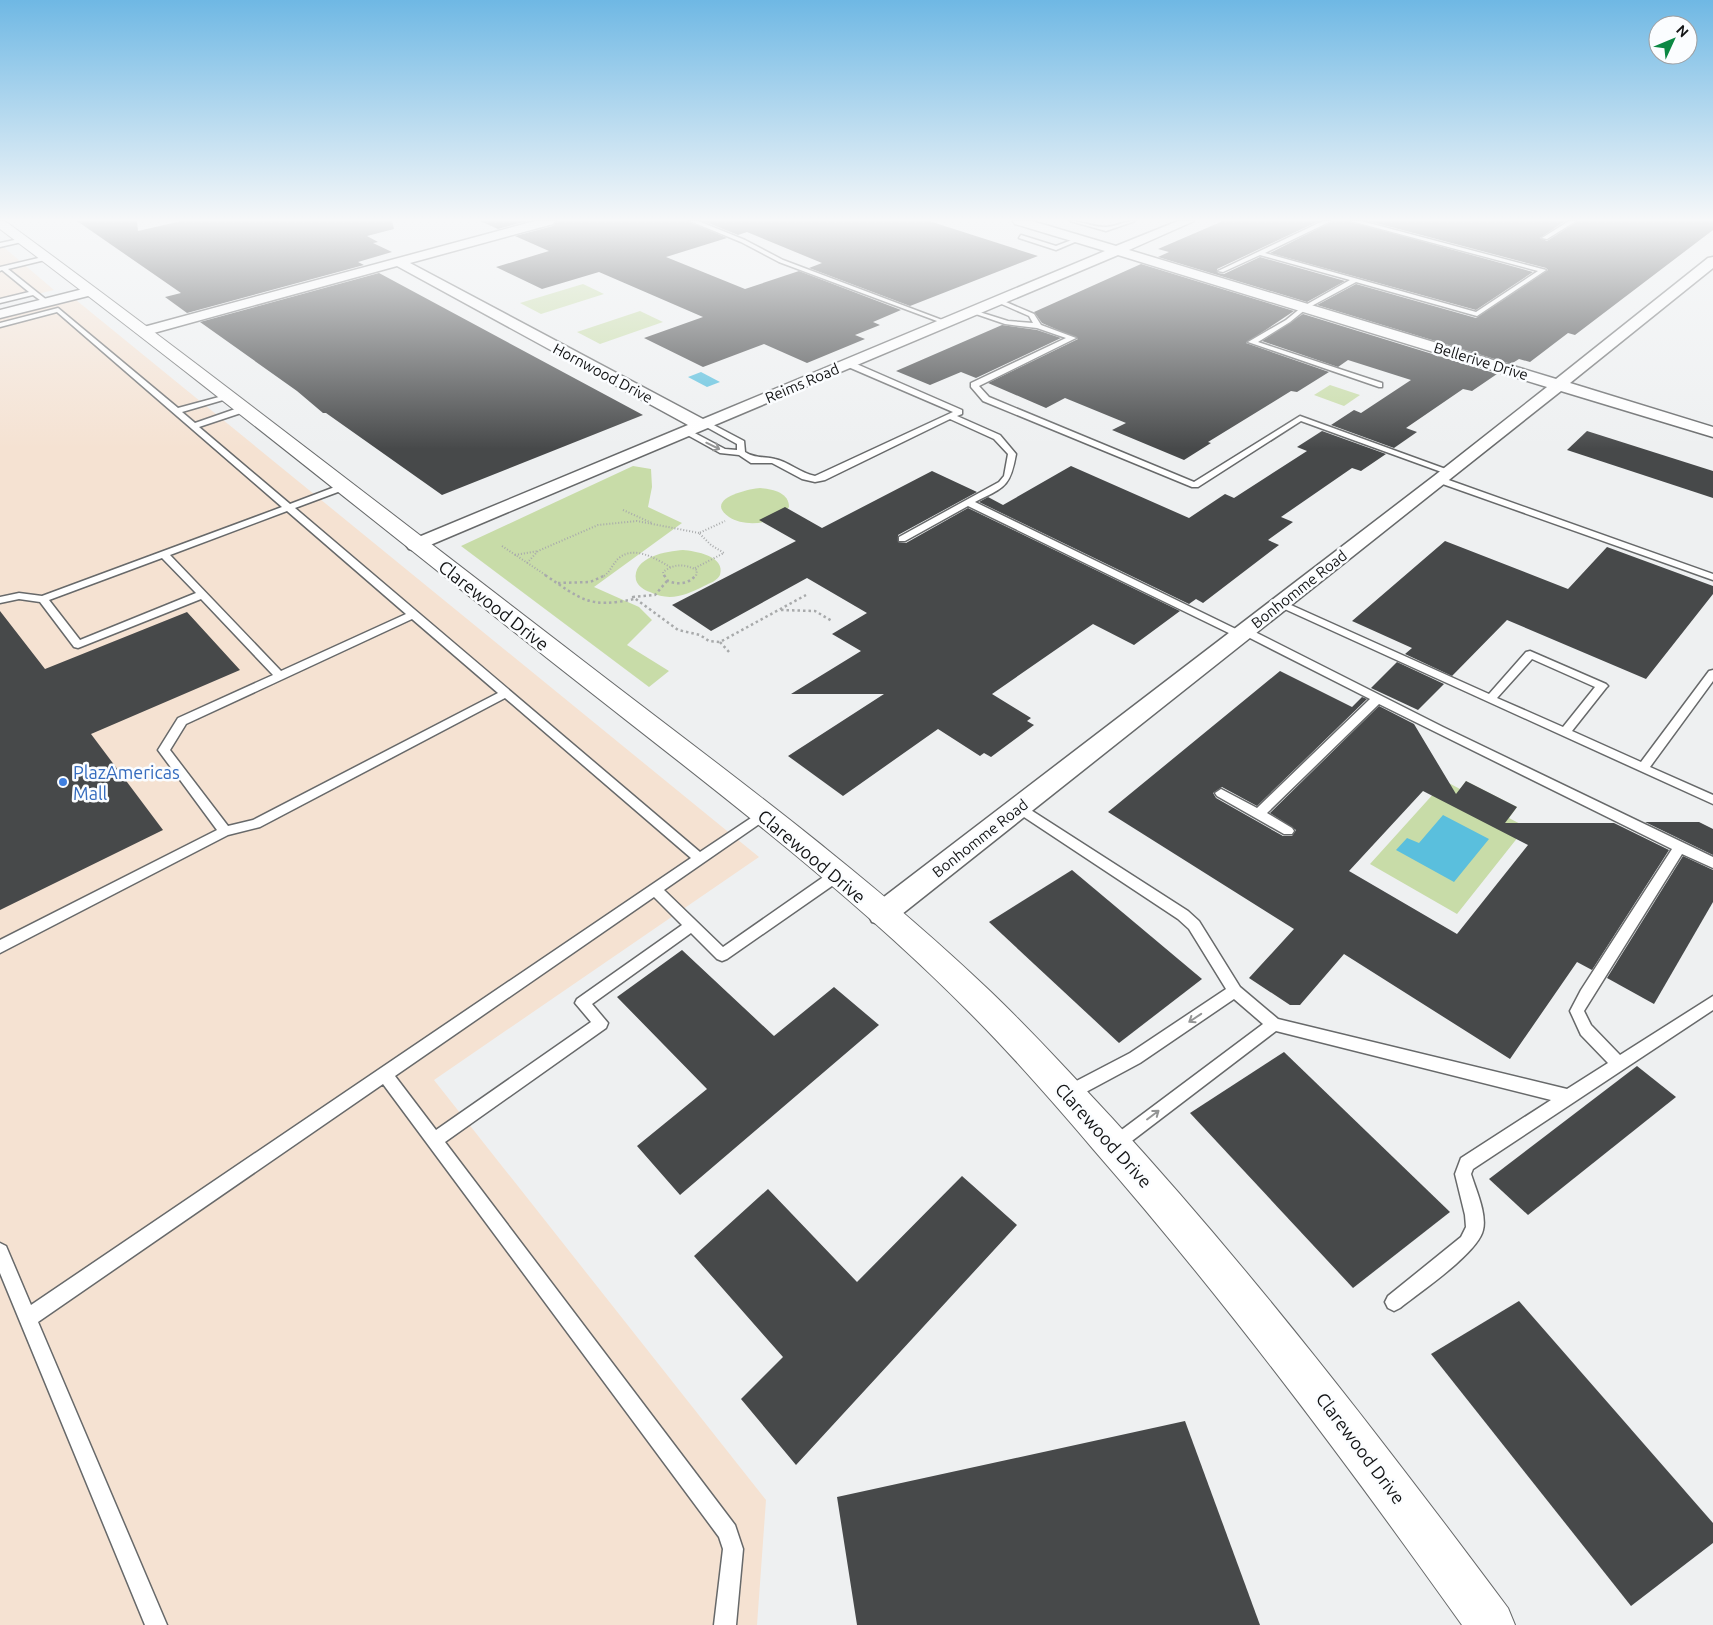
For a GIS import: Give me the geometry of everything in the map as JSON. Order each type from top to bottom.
[{"type":"street","points":[[0,314],[67,297]]},
{"type":"street","name":"Clarewood Drive","points":[[99,297],[764,815],[837,875],[977,999],[1114,1145],[1189,1230],[1289,1351],[1491,1625]]},
{"type":"street","points":[[144,332],[272,297]]},
{"type":"street","name":"Hornwood Drive","points":[[464,297],[704,425]]},
{"type":"street","name":"Reims Road","points":[[416,545],[1009,297]]},
{"type":"street","name":"Bellerive Drive","points":[[1275,297],[1304,308],[1713,432]]},
{"type":"street","name":"Bonhomme Road","points":[[882,914],[1282,604],[1668,297]]},
{"type":"lane","points":[[0,301],[17,297]]},
{"type":"lane","points":[[39,297],[46,302]]},
{"type":"lane","points":[[877,297],[947,323]]},
{"type":"lane","points":[[1325,297],[1252,342],[1379,385]]},
{"type":"lane","points":[[1416,297],[1477,314],[1503,297]]},
{"type":"lane","points":[[999,301],[1032,315],[1038,326]]},
{"type":"lane","points":[[0,325],[58,310],[700,859]]},
{"type":"lane","points":[[973,312],[1007,323],[1038,326],[1072,338],[974,385],[986,399],[1195,485],[1300,418],[1445,476],[1713,577]]},
{"type":"lane","points":[[686,432],[723,451],[741,453],[751,460],[774,461],[815,480],[959,412],[849,364]]},
{"type":"lane","points":[[176,411],[227,396]]},
{"type":"lane","points":[[193,426],[244,409]]},
{"type":"lane","points":[[902,539],[1002,484],[1008,476],[1012,454],[997,437],[950,416]]},
{"type":"lane","points":[[704,425],[741,443],[741,453]]},
{"type":"lane","points":[[0,600],[19,596],[42,598],[343,487]]},
{"type":"lane","points":[[967,502],[1243,633],[1713,862]]},
{"type":"lane","points":[[164,554],[280,676]]},
{"type":"lane","points":[[42,598],[78,645],[203,594]]},
{"type":"lane","points":[[1282,604],[1713,800]]},
{"type":"lane","points":[[225,831],[164,750],[182,721],[414,614]]},
{"type":"lane","points":[[1490,699],[1530,654],[1602,686],[1565,732]]},
{"type":"lane","points":[[1643,768],[1713,673]]},
{"type":"lane","points":[[0,947],[225,831],[256,824],[506,693]]},
{"type":"lane","points":[[1258,814],[1377,699]]},
{"type":"lane","points":[[1221,793],[1288,831]]},
{"type":"lane","points":[[1019,808],[1183,915],[1194,925],[1235,991],[1274,1024],[1569,1097]]},
{"type":"lane","points":[[28,1318],[764,815]]},
{"type":"lane","points":[[1619,1064],[1586,1030],[1578,1011],[1586,994],[1680,846]]},
{"type":"lane","points":[[655,890],[722,955],[837,875]]},
{"type":"lane","points":[[435,1140],[601,1023],[582,1003],[692,926]]},
{"type":"lane","points":[[1067,1094],[1135,1058],[1235,991]]},
{"type":"lane","points":[[1394,1302],[1467,1243],[1475,1229],[1474,1215],[1462,1174],[1467,1164],[1713,1002]]},
{"type":"lane","points":[[1114,1145],[1274,1024]]},
{"type":"lane","points":[[384,1074],[728,1532],[733,1549],[726,1625]]},
{"type":"lane","points":[[0,1252],[156,1625]]},
{"type":"path","points":[[623,510],[657,524]]},
{"type":"path","points":[[699,533],[725,521]]},
{"type":"path","points":[[514,555],[538,551],[598,525],[637,522],[657,524],[699,533],[711,545],[724,553],[695,568],[685,564],[670,567],[663,572],[667,581]]},
{"type":"path","points":[[502,546],[584,601],[596,604],[612,604],[635,599],[678,630],[700,635],[709,641],[720,642],[806,594]]},
{"type":"path","points":[[527,563],[538,551]]},
{"type":"path","points":[[557,583],[583,584],[596,580],[607,575],[618,559],[627,554],[638,552],[650,555],[670,567]]},
{"type":"path","points":[[667,581],[676,583],[688,582],[696,576],[695,568]]},
{"type":"path","points":[[635,599],[633,597],[655,595],[667,581]]},
{"type":"path","points":[[778,610],[815,611],[832,621]]},
{"type":"path","points":[[720,642],[729,652]]},
{"type":"shaded area","points":[[0,297],[26,297],[0,303]]},
{"type":"shaded area","name":"PlazAmericas Mall","points":[[76,300],[759,857],[434,1080],[766,1500],[757,1625],[0,1625],[0,319]]},
{"type":"green space","points":[[540,297],[595,297],[541,314],[520,303]]},
{"type":"green space","points":[[640,311],[663,322],[600,344],[577,332]]},
{"type":"green space","points":[[1330,385],[1360,395],[1344,406],[1314,395]]},
{"type":"green space","points":[[633,466],[651,469],[652,487],[648,507],[682,523],[594,587],[639,607],[652,620],[627,645],[669,671],[649,687],[461,546]]},
{"type":"green space","points":[[760,488],[779,492],[786,498],[789,507],[784,513],[769,521],[752,523],[736,520],[722,511],[721,505],[730,496],[746,490]]},
{"type":"green space","points":[[683,550],[702,553],[714,559],[721,569],[719,577],[713,582],[691,592],[671,597],[657,595],[638,584],[636,572],[645,561],[660,554]]},
{"type":"green space","points":[[1445,781],[1460,789],[1466,781],[1517,807],[1509,818],[1526,827],[1457,914],[1370,864]]},
{"type":"water","points":[[701,372],[720,382],[707,387],[688,377]]},
{"type":"water","points":[[1443,815],[1489,839],[1454,882],[1396,850],[1407,838],[1419,843]]},
{"type":"building","points":[[166,297],[247,297],[187,313]]},
{"type":"building","points":[[292,297],[423,297],[643,415],[442,495],[326,413],[323,413],[297,391],[200,322]]},
{"type":"building","points":[[656,297],[867,297],[901,310],[873,322],[880,325],[855,335],[865,339],[807,363],[764,344],[703,367],[644,338],[703,317]]},
{"type":"building","points":[[886,297],[933,297],[910,306]]},
{"type":"building","points":[[1068,297],[1248,297],[1294,311],[1246,343],[1329,372],[1297,392],[1291,391],[1208,442],[1211,443],[1184,460],[1112,430],[1126,423],[1065,398],[1046,408],[988,383],[1078,339],[1042,323],[1034,312]]},
{"type":"building","points":[[1290,297],[1316,297],[1307,302]]},
{"type":"building","points":[[1332,297],[1401,297],[1476,318],[1508,297],[1625,297],[1575,335],[1568,333],[1530,362],[1519,359],[1511,364],[1317,305]]},
{"type":"building","points":[[1428,297],[1496,297],[1476,310]]},
{"type":"building","points":[[1303,314],[1497,374],[1472,391],[1463,389],[1406,428],[1417,432],[1394,448],[1331,425],[1354,410],[1361,413],[1411,380],[1348,360],[1338,367],[1262,341]]},
{"type":"building","points":[[1002,325],[1037,330],[1061,338],[976,378],[961,372],[930,385],[896,371]]},
{"type":"building","points":[[1322,431],[1386,454],[1361,471],[1352,468],[1281,517],[1293,522],[1268,540],[1279,545],[1203,603],[1196,599],[1189,604],[979,502],[988,497],[1003,505],[1071,466],[1189,518],[1225,494],[1234,498],[1307,451],[1297,447]]},
{"type":"building","points":[[1587,431],[1713,471],[1713,498],[1567,450]]},
{"type":"building","points":[[932,471],[977,492],[898,535],[898,542],[906,543],[968,508],[1180,611],[1134,645],[1093,624],[992,694],[1031,718],[1027,721],[1034,725],[991,757],[984,753],[980,756],[938,729],[843,796],[788,756],[884,694],[791,694],[861,651],[832,634],[867,613],[807,578],[711,631],[672,605],[796,541],[759,520],[785,507],[822,528]]},
{"type":"building","points":[[1445,541],[1568,589],[1607,547],[1713,586],[1713,594],[1646,679],[1507,620],[1452,676],[1405,654],[1412,648],[1352,621]]},
{"type":"building","name":"PlazAmericas Mall","points":[[0,611],[45,669],[187,612],[240,670],[91,734],[163,830],[0,910]]},
{"type":"building","points":[[1397,662],[1444,684],[1418,710],[1371,688]]},
{"type":"building","points":[[1280,671],[1352,707],[1362,697],[1367,699],[1257,806],[1222,787],[1213,793],[1216,798],[1283,836],[1292,836],[1296,830],[1270,813],[1379,706],[1414,724],[1456,794],[1466,781],[1517,807],[1505,823],[1614,823],[1669,850],[1592,970],[1577,962],[1510,1059],[1344,954],[1300,1005],[1290,1005],[1249,978],[1294,929],[1108,812]],"holes":[[[1423,791],[1528,845],[1457,934],[1349,871]]]},
{"type":"building","points":[[1645,822],[1699,822],[1713,829],[1713,855]]},
{"type":"building","points":[[1683,856],[1713,870],[1713,902],[1654,1004],[1607,978]]},
{"type":"building","points":[[1072,870],[1202,979],[1119,1043],[989,922]]},
{"type":"building","points":[[682,950],[774,1036],[834,987],[879,1025],[680,1195],[637,1146],[707,1089],[617,997]]},
{"type":"building","points":[[1284,1052],[1450,1212],[1353,1288],[1190,1113]]},
{"type":"building","points":[[1637,1066],[1676,1097],[1528,1215],[1489,1179]]},
{"type":"building","points":[[962,1176],[1017,1225],[796,1465],[741,1399],[783,1357],[694,1256],[768,1189],[857,1282]]},
{"type":"building","points":[[1519,1301],[1713,1523],[1713,1543],[1631,1606],[1431,1354]]},
{"type":"building","points":[[1185,1421],[1260,1625],[857,1625],[837,1497]]},
{"type":"place","name":"PlazAmericas Mall","points":[[63,782]]}]
